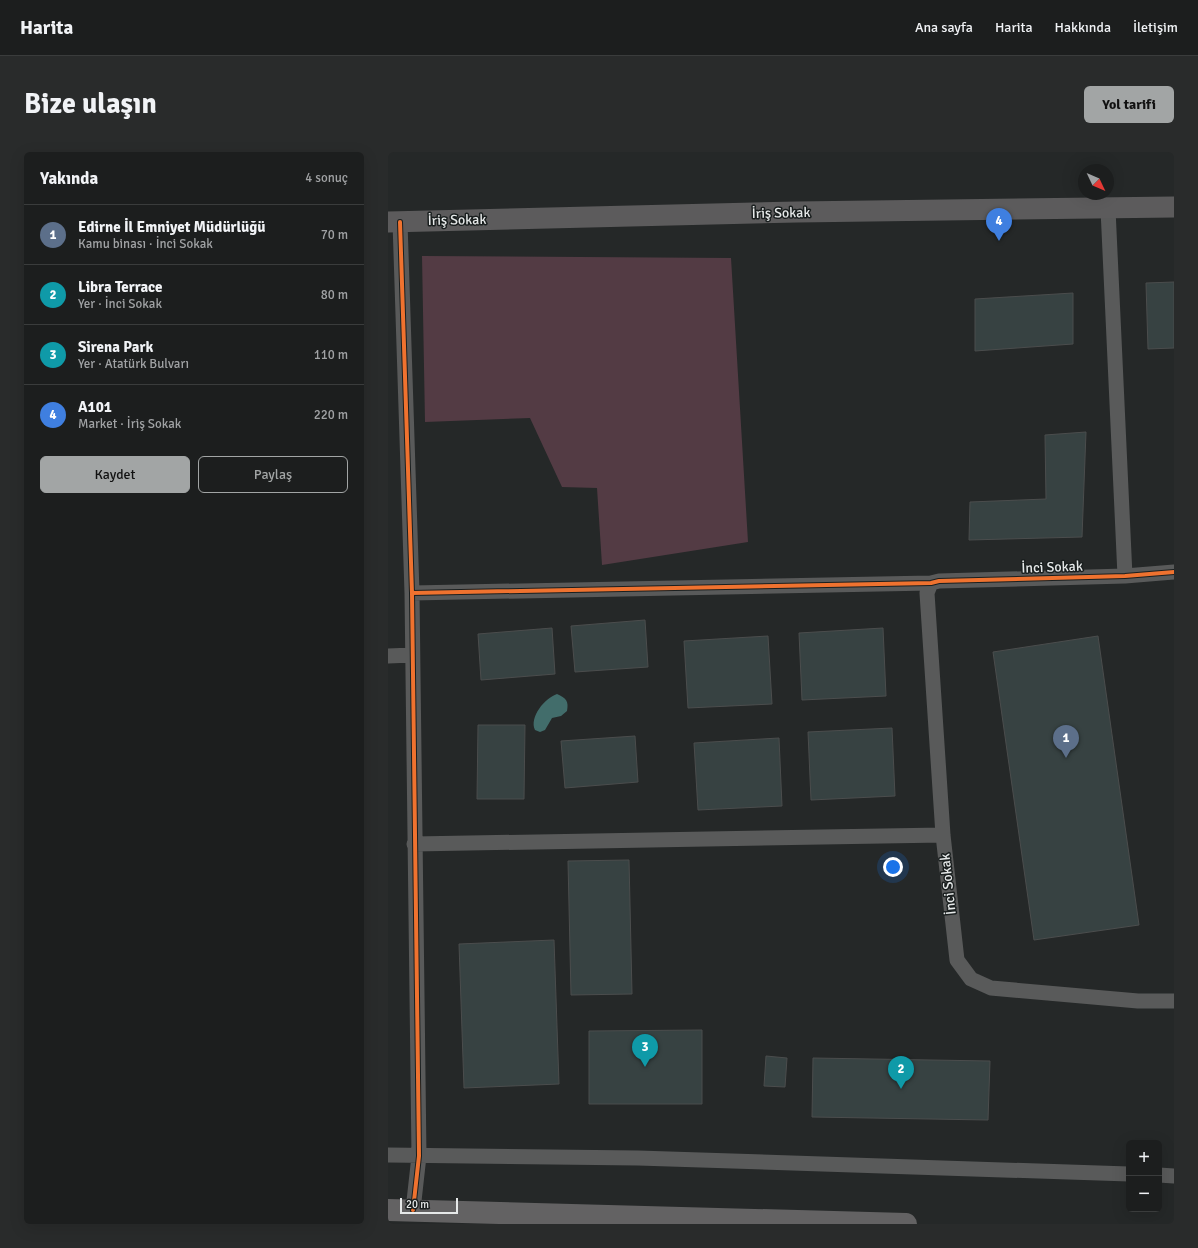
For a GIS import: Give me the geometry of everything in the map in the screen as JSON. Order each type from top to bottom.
[{"type":"main road","name":"İriş Sokak","points":[[394,222],[789,212],[1174,207]]},
{"type":"main road","points":[[388,1210],[906,1224]]},
{"type":"street","points":[[1108,209],[1124,576]]},
{"type":"street","points":[[394,222],[412,593],[419,1156],[413,1210]]},
{"type":"street","name":"İnci Sokak","points":[[1174,572],[1124,576],[939,581],[930,583],[927,593],[943,835],[957,960],[971,979],[991,988],[1138,1001],[1174,1001]]},
{"type":"street","points":[[412,593],[930,583]]},
{"type":"street","points":[[388,656],[412,655]]},
{"type":"street","points":[[414,844],[943,835]]},
{"type":"street","points":[[388,1155],[638,1158],[1126,1174]]},
{"type":"street","points":[[1162,1175],[1174,1176]]},
{"type":"shaded area","points":[[422,256],[731,258],[748,542],[602,565],[597,488],[562,487],[530,418],[425,422]]},
{"type":"water","points":[[557,694],[566,700],[568,705],[567,711],[561,716],[552,718],[545,730],[540,732],[535,730],[534,719],[539,709],[548,699]]},
{"type":"building","points":[[1174,282],[1174,348],[1148,349],[1146,283]]},
{"type":"building","points":[[1073,293],[1073,344],[975,351],[975,299]]},
{"type":"building","points":[[1086,432],[1082,537],[969,540],[970,502],[1046,499],[1045,435]]},
{"type":"building","points":[[645,620],[648,667],[575,672],[571,626]]},
{"type":"building","points":[[552,628],[555,674],[481,680],[478,634]]},
{"type":"building","points":[[883,628],[886,696],[802,700],[799,633]]},
{"type":"building","points":[[768,636],[772,704],[688,708],[684,641]]},
{"type":"building","points":[[1098,636],[1139,925],[1034,940],[993,652]]},
{"type":"building","points":[[478,725],[525,725],[524,799],[477,799]]},
{"type":"building","points":[[892,728],[895,796],[811,800],[808,732]]},
{"type":"building","points":[[635,736],[638,782],[565,788],[561,741]]},
{"type":"building","points":[[779,738],[782,806],[698,810],[694,743]]},
{"type":"building","points":[[629,860],[632,994],[571,995],[568,861]]},
{"type":"building","points":[[554,940],[559,1084],[464,1088],[459,944]]},
{"type":"building","points":[[702,1030],[702,1104],[589,1104],[589,1031]]},
{"type":"building","points":[[766,1056],[787,1058],[785,1087],[764,1086]]},
{"type":"building","points":[[813,1058],[990,1061],[988,1120],[812,1117]]},
{"type":"cycle path","points":[[400,222],[412,593],[419,1156],[413,1210]]},
{"type":"cycle path","points":[[412,593],[931,583],[939,581],[1125,576],[1174,572]]},
{"type":"place","name":"A101","points":[[999,241]]},
{"type":"place","name":"Edirne İl Emniyet Müdürlüğü","points":[[1066,758]]},
{"type":"place","name":"Sirena Park","points":[[645,1067]]},
{"type":"place","name":"Libra Terrace","points":[[901,1089]]}]
